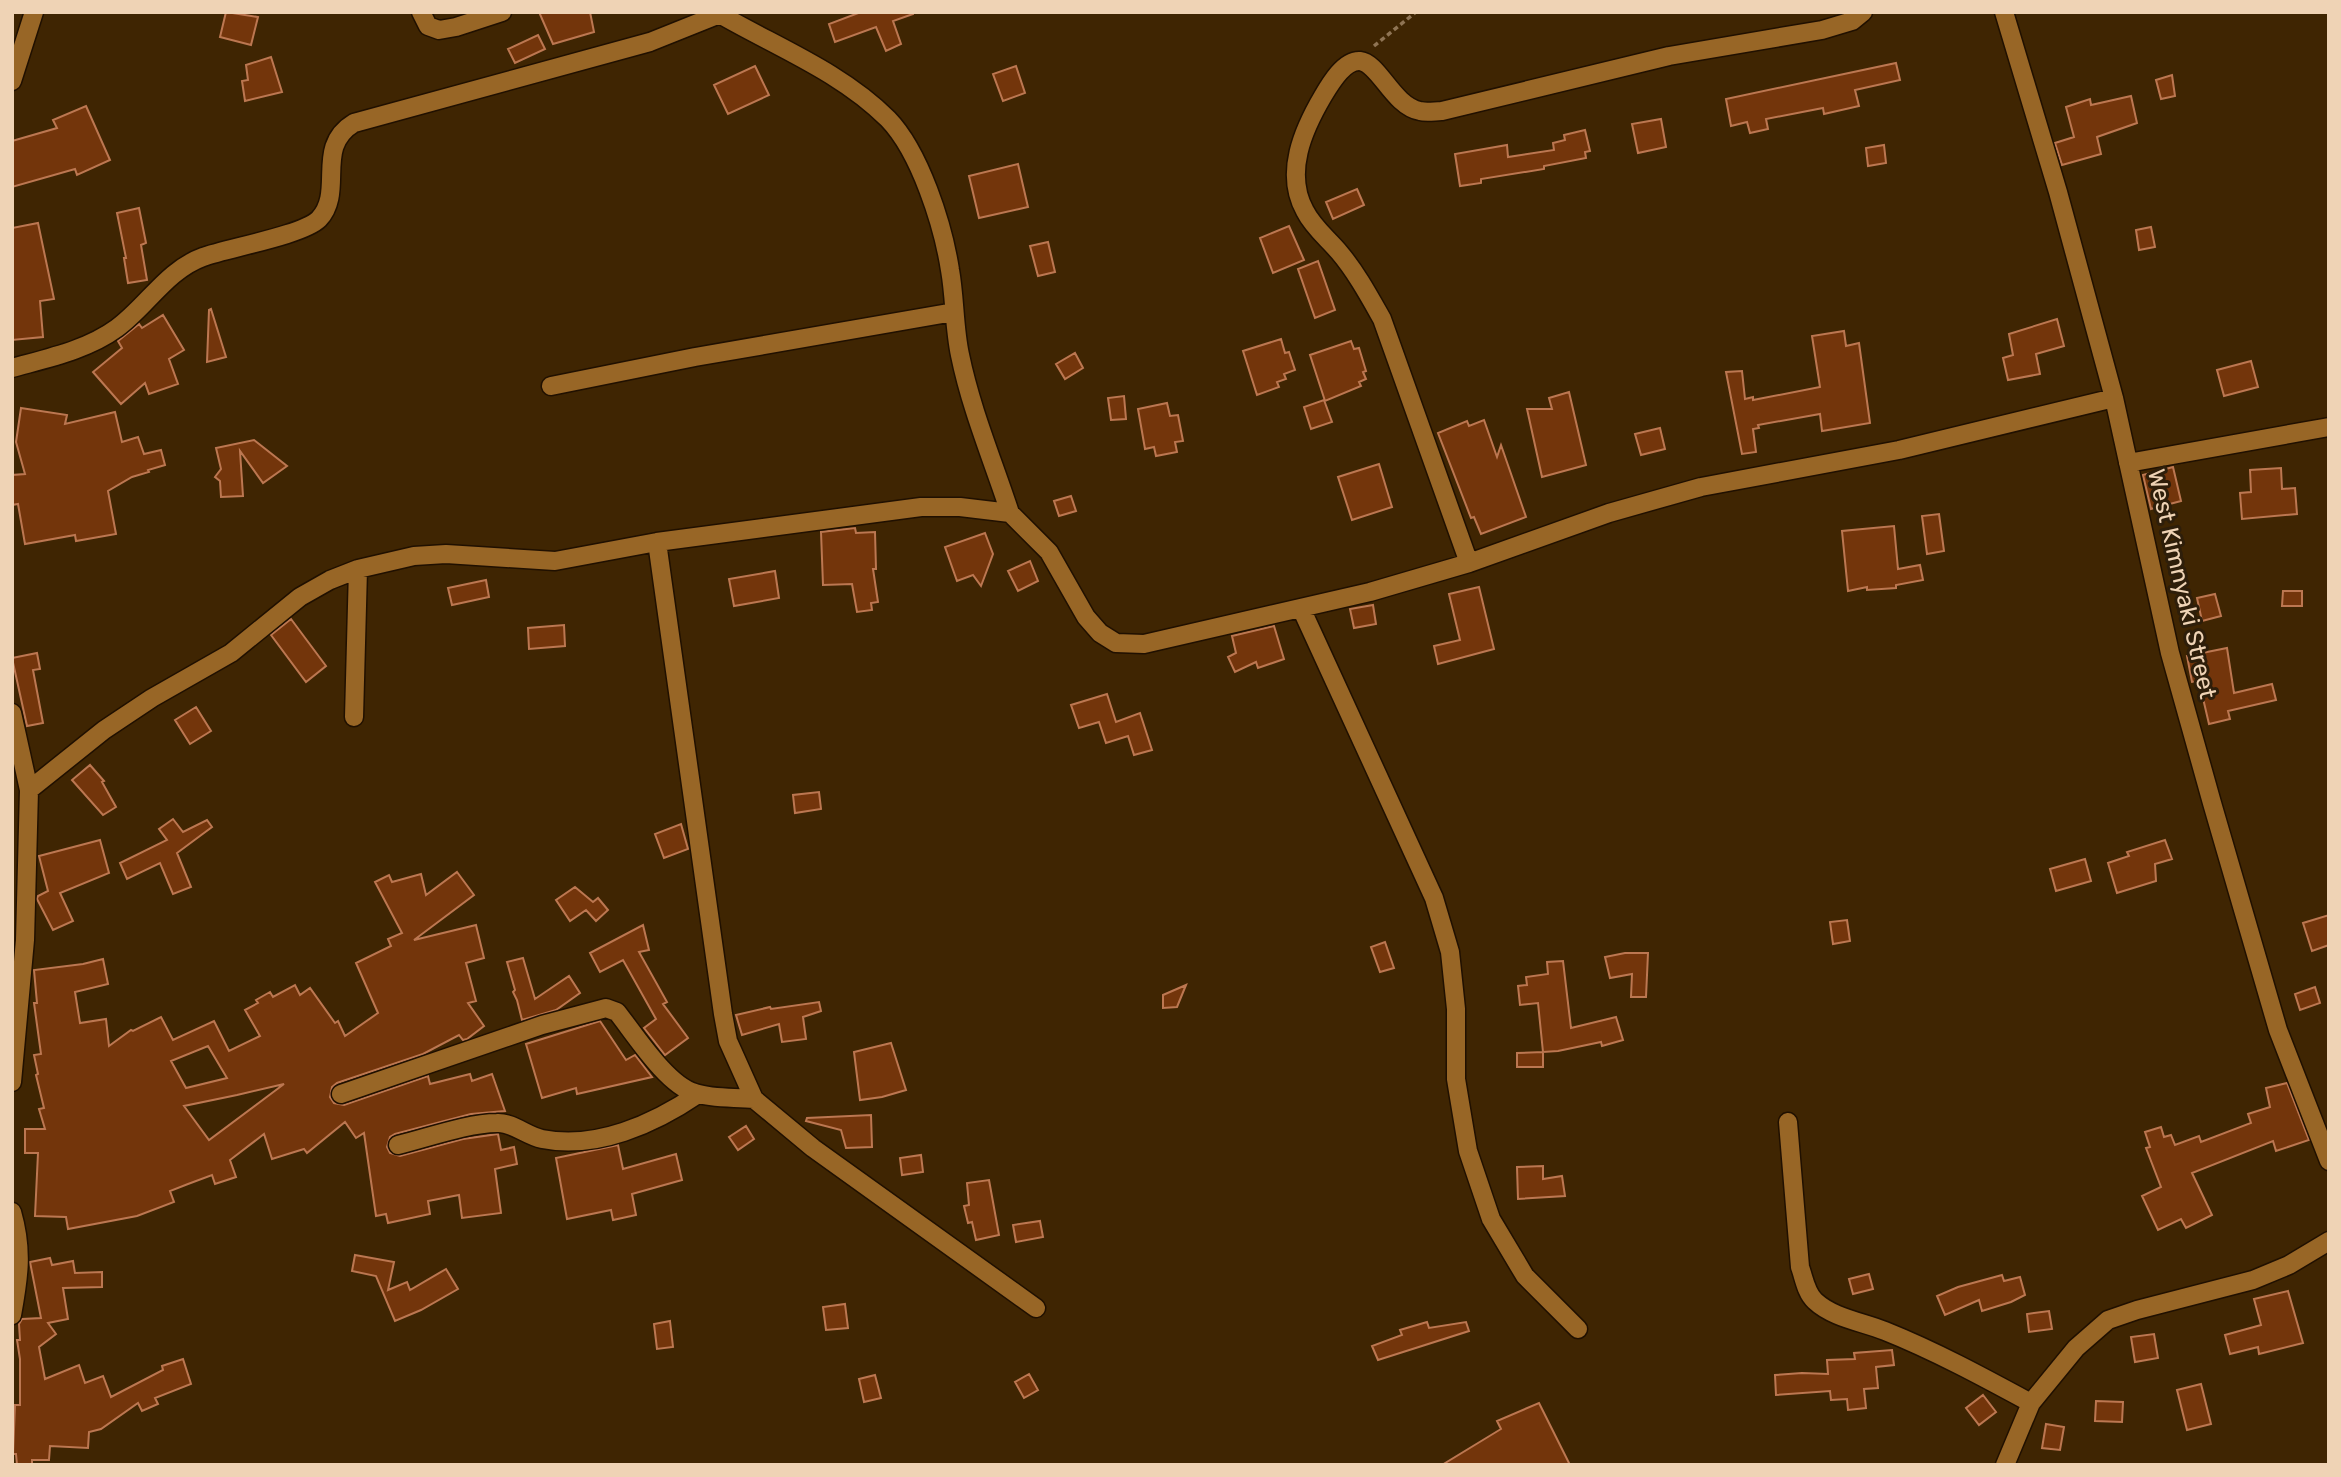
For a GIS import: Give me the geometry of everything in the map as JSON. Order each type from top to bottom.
[{"type":"street","points":[[12,81],[34,12]]},
{"type":"street","points":[[421,12],[428,26],[439,30],[502,12]]},
{"type":"street","points":[[1469,563],[1382,319],[1354,273],[1306,212],[1296,192],[1295,169],[1302,141],[1315,111],[1335,78],[1357,61],[1369,64],[1404,104],[1420,111],[1441,111],[1669,56],[1822,30],[1852,21],[1863,12]]},
{"type":"street","name":"West Kimnyaki Street","points":[[2004,12],[2058,192],[2114,398],[2170,653],[2212,803],[2278,1030],[2329,1161]]},
{"type":"street","points":[[12,368],[87,345],[116,329],[181,268],[202,258],[316,222],[324,212],[328,199],[335,140],[342,130],[354,123],[650,42],[718,13],[855,90],[890,121],[918,164],[938,221],[950,270],[960,354],[969,391],[1010,513],[1049,552],[1086,617],[1100,633],[1116,643],[1144,645],[1370,592],[1469,563],[1609,513],[1701,486],[1899,450],[2114,398]]},
{"type":"street","points":[[551,386],[695,357],[954,312]]},
{"type":"street","points":[[2128,463],[2329,427]]},
{"type":"street","points":[[29,790],[104,730],[152,698],[231,653],[300,597],[330,580],[358,569],[414,556],[446,554],[555,561],[657,542],[921,507],[960,507],[1010,513]]},
{"type":"street","points":[[657,542],[723,1014],[728,1041],[754,1099],[813,1148],[1036,1308]]},
{"type":"street","points":[[355,717],[358,569]]},
{"type":"street","points":[[1301,608],[1434,898],[1450,952],[1456,1009],[1456,1079],[1468,1152],[1491,1219],[1525,1276],[1578,1329]]},
{"type":"street","points":[[12,713],[29,790],[25,940],[12,1082]]},
{"type":"street","points":[[341,1094],[542,1025],[606,1008],[617,1012],[665,1073],[680,1086],[698,1094],[754,1099]]},
{"type":"street","points":[[398,1145],[500,1122],[544,1140],[567,1141],[601,1137],[659,1119],[698,1094]]},
{"type":"street","points":[[1788,1122],[1800,1267],[1807,1290],[1815,1301],[1835,1313],[1942,1356],[2031,1403]]},
{"type":"street","points":[[12,1212],[20,1250],[20,1270],[12,1315]]},
{"type":"street","points":[[2005,1465],[2031,1403],[2076,1348],[2109,1320],[2137,1310],[2253,1280],[2289,1265],[2329,1241]]},
{"type":"path","points":[[1357,61],[1416,12]]},
{"type":"building","points":[[226,12],[258,17],[251,45],[220,37]]},
{"type":"building","points":[[539,12],[590,12],[594,32],[553,44]]},
{"type":"building","points":[[861,12],[913,14],[893,21],[901,44],[886,51],[876,27],[835,42],[829,24]]},
{"type":"building","points":[[538,35],[545,49],[515,63],[508,49]]},
{"type":"building","points":[[271,57],[282,92],[245,101],[242,81],[248,80],[246,65]]},
{"type":"building","points":[[1896,63],[1900,80],[1855,90],[1859,106],[1824,114],[1823,108],[1766,119],[1768,129],[1750,133],[1747,122],[1731,126],[1726,99]]},
{"type":"building","points":[[755,66],[769,95],[728,114],[714,85]]},
{"type":"building","points":[[1016,66],[1025,93],[1003,101],[993,74]]},
{"type":"building","points":[[2172,75],[2175,96],[2161,99],[2156,80]]},
{"type":"building","points":[[2131,96],[2137,123],[2097,137],[2101,154],[2062,165],[2055,143],[2074,137],[2066,107],[2090,99],[2091,105]]},
{"type":"building","points":[[86,106],[110,160],[77,175],[75,169],[12,187],[12,141],[57,128],[53,120]]},
{"type":"building","points":[[1661,119],[1666,147],[1638,153],[1632,124]]},
{"type":"building","points":[[1585,130],[1590,151],[1585,152],[1586,158],[1544,166],[1544,169],[1481,179],[1481,183],[1460,186],[1455,154],[1507,145],[1508,157],[1554,150],[1553,143],[1565,140],[1564,135]]},
{"type":"building","points":[[1884,145],[1886,163],[1868,166],[1866,148]]},
{"type":"building","points":[[1018,164],[1028,207],[979,218],[969,176]]},
{"type":"building","points":[[1357,189],[1364,205],[1333,219],[1326,202]]},
{"type":"building","points":[[139,208],[146,243],[141,245],[147,280],[128,283],[117,213]]},
{"type":"building","points":[[38,223],[54,299],[40,301],[43,337],[12,340],[12,228]]},
{"type":"building","points":[[1289,226],[1304,260],[1273,273],[1260,238]]},
{"type":"building","points":[[2151,227],[2155,247],[2139,250],[2136,230]]},
{"type":"building","points":[[1048,242],[1055,272],[1038,276],[1030,246]]},
{"type":"building","points":[[1318,261],[1335,310],[1315,318],[1298,269]]},
{"type":"building","points":[[211,309],[226,357],[207,362],[209,310]]},
{"type":"building","points":[[163,315],[184,350],[169,359],[178,384],[149,394],[145,383],[121,404],[93,372],[122,348],[118,341],[139,324],[142,328]]},
{"type":"building","points":[[2057,319],[2064,346],[2036,354],[2040,374],[2008,380],[2003,358],[2013,355],[2009,334]]},
{"type":"building","points":[[1844,331],[1846,346],[1859,343],[1870,423],[1822,431],[1820,414],[1758,425],[1759,428],[1753,429],[1756,452],[1742,454],[1726,372],[1742,371],[1745,399],[1753,397],[1753,400],[1820,387],[1812,336]]},
{"type":"building","points":[[1281,339],[1285,353],[1289,352],[1295,370],[1284,374],[1286,379],[1277,382],[1279,387],[1257,395],[1243,351]]},
{"type":"building","points":[[1351,341],[1354,349],[1359,348],[1366,379],[1359,382],[1361,386],[1325,401],[1310,355]]},
{"type":"building","points":[[1075,353],[1083,368],[1065,379],[1056,364]]},
{"type":"building","points":[[2251,361],[2258,387],[2224,396],[2217,370]]},
{"type":"building","points":[[1569,392],[1586,465],[1542,477],[1527,409],[1552,409],[1549,398]]},
{"type":"building","points":[[1124,396],[1126,419],[1111,420],[1108,398]]},
{"type":"building","points":[[1324,400],[1332,422],[1311,429],[1304,407]]},
{"type":"building","points":[[1167,403],[1170,416],[1178,415],[1183,441],[1175,442],[1177,452],[1156,456],[1154,447],[1145,449],[1138,409]]},
{"type":"building","points":[[21,408],[67,415],[65,424],[115,412],[122,442],[138,437],[144,454],[161,450],[165,465],[132,477],[108,491],[116,534],[76,541],[75,535],[25,544],[18,504],[12,505],[12,475],[25,474],[16,442]]},
{"type":"building","points":[[1484,420],[1497,457],[1501,445],[1526,517],[1481,534],[1474,517],[1471,518],[1438,433],[1467,421],[1469,426]]},
{"type":"building","points":[[1660,428],[1665,449],[1641,455],[1635,434]]},
{"type":"building","points":[[254,440],[287,466],[263,483],[240,451],[243,496],[221,497],[220,481],[215,477],[221,469],[216,448]]},
{"type":"building","points":[[1379,464],[1392,507],[1352,520],[1338,477]]},
{"type":"building","points":[[2173,467],[2181,501],[2151,509],[2143,475]]},
{"type":"building","points":[[2281,468],[2282,489],[2295,488],[2297,514],[2242,519],[2240,493],[2251,492],[2250,470]]},
{"type":"building","points":[[1071,496],[1076,511],[1059,516],[1054,501]]},
{"type":"building","points":[[1939,514],[1944,551],[1927,554],[1922,516]]},
{"type":"building","points":[[1894,526],[1898,569],[1920,565],[1923,580],[1896,585],[1896,588],[1867,590],[1867,587],[1848,591],[1842,531]]},
{"type":"building","points":[[855,528],[856,533],[875,532],[876,569],[873,569],[878,602],[871,603],[872,610],[857,612],[852,584],[823,585],[821,532]]},
{"type":"building","points":[[985,533],[993,554],[981,586],[973,575],[957,581],[945,547]]},
{"type":"building","points":[[1030,561],[1038,581],[1018,591],[1008,571]]},
{"type":"building","points":[[775,571],[779,598],[734,606],[729,579]]},
{"type":"building","points":[[486,580],[489,597],[452,605],[448,588]]},
{"type":"building","points":[[1479,587],[1494,649],[1438,664],[1434,646],[1460,640],[1449,594]]},
{"type":"building","points":[[2283,591],[2302,591],[2302,606],[2282,606]]},
{"type":"building","points":[[2215,594],[2221,616],[2202,621],[2197,598]]},
{"type":"building","points":[[1373,605],[1376,624],[1354,628],[1350,609]]},
{"type":"building","points":[[291,619],[326,666],[306,682],[271,635]]},
{"type":"building","points":[[564,625],[565,646],[529,649],[528,628]]},
{"type":"building","points":[[1274,626],[1284,659],[1258,668],[1256,662],[1235,672],[1228,657],[1236,653],[1232,636]]},
{"type":"building","points":[[2227,648],[2234,693],[2272,684],[2276,700],[2228,711],[2230,719],[2209,724],[2199,681],[2192,682],[2187,656]]},
{"type":"building","points":[[37,653],[40,669],[33,670],[43,723],[27,726],[12,658]]},
{"type":"building","points":[[1107,694],[1116,722],[1140,713],[1152,750],[1134,755],[1128,736],[1106,743],[1099,722],[1079,728],[1071,705]]},
{"type":"building","points":[[196,707],[211,731],[190,744],[175,720]]},
{"type":"building","points":[[90,765],[104,781],[102,782],[116,807],[103,815],[72,780]]},
{"type":"building","points":[[819,792],[821,809],[795,813],[793,795]]},
{"type":"building","points":[[173,819],[183,832],[207,820],[212,827],[177,853],[191,887],[173,894],[160,863],[127,879],[120,863],[167,840],[159,829]]},
{"type":"building","points":[[681,824],[688,849],[664,858],[655,834]]},
{"type":"building","points":[[100,840],[109,873],[60,893],[73,921],[53,930],[37,899],[48,891],[39,856]]},
{"type":"building","points":[[2165,840],[2172,859],[2155,864],[2156,881],[2117,893],[2108,863],[2129,856],[2127,852]]},
{"type":"building","points":[[2085,859],[2091,881],[2056,891],[2050,869]]},
{"type":"building","points":[[457,872],[474,895],[414,940],[476,925],[484,958],[466,963],[476,1001],[468,1003],[484,1026],[467,1039],[463,1040],[459,1035],[423,1054],[337,1083],[332,1087],[330,1097],[334,1103],[344,1105],[428,1076],[430,1084],[470,1074],[472,1081],[492,1074],[505,1111],[471,1114],[395,1134],[390,1137],[387,1147],[390,1153],[400,1156],[463,1139],[498,1134],[501,1150],[514,1147],[517,1164],[495,1169],[501,1213],[462,1218],[459,1195],[428,1201],[430,1214],[388,1223],[386,1214],[376,1216],[364,1133],[356,1138],[345,1122],[307,1153],[304,1149],[272,1159],[264,1134],[230,1160],[236,1177],[215,1184],[212,1175],[170,1191],[174,1202],[137,1216],[68,1229],[66,1217],[35,1216],[38,1153],[25,1153],[25,1129],[45,1129],[39,1109],[44,1108],[34,1055],[41,1054],[34,1003],[37,1003],[34,970],[103,959],[108,984],[75,992],[80,1023],[106,1019],[109,1046],[131,1030],[161,1017],[173,1040],[214,1021],[229,1051],[260,1036],[245,1010],[270,992],[273,997],[295,985],[300,995],[310,988],[335,1023],[338,1021],[345,1036],[378,1013],[356,963],[391,946],[388,939],[402,933],[375,882],[389,875],[392,882],[421,874],[426,895]],"holes":[[[208,1046],[227,1078],[186,1088],[171,1061]],[[284,1084],[209,1140],[184,1106],[237,1095]]]},
{"type":"building","points":[[575,887],[593,902],[598,898],[608,910],[596,921],[586,910],[570,921],[556,900]]},
{"type":"building","points":[[2329,915],[2329,945],[2312,951],[2303,923]]},
{"type":"building","points":[[1847,920],[1850,941],[1833,944],[1830,922]]},
{"type":"building","points":[[643,925],[649,950],[639,952],[667,1002],[663,1004],[688,1038],[665,1055],[644,1028],[656,1019],[623,960],[600,972],[590,953]]},
{"type":"building","points":[[1385,942],[1394,968],[1380,972],[1371,947]]},
{"type":"building","points":[[1625,953],[1648,953],[1646,997],[1631,997],[1632,974],[1610,978],[1605,957]]},
{"type":"building","points":[[523,958],[535,999],[569,976],[580,993],[556,1010],[522,1020],[507,962]]},
{"type":"building","points":[[1563,961],[1571,1028],[1616,1017],[1623,1040],[1602,1046],[1601,1042],[1543,1052],[1538,1003],[1520,1005],[1518,986],[1527,985],[1526,977],[1548,974],[1547,962]]},
{"type":"building","points":[[1186,985],[1177,1007],[1163,1008],[1163,995]]},
{"type":"building","points":[[2315,987],[2320,1003],[2300,1010],[2295,994]]},
{"type":"building","points":[[819,1002],[821,1011],[803,1017],[806,1039],[782,1042],[779,1024],[742,1035],[736,1015],[770,1007]]},
{"type":"building","points":[[600,1021],[626,1060],[635,1055],[652,1077],[577,1094],[576,1088],[542,1098],[526,1044]]},
{"type":"building","points":[[891,1043],[906,1090],[860,1100],[854,1052]]},
{"type":"building","points":[[1543,1052],[1543,1067],[1517,1067],[1517,1053]]},
{"type":"building","points":[[2287,1083],[2309,1140],[2276,1151],[2273,1141],[2192,1173],[2212,1215],[2186,1228],[2181,1219],[2158,1230],[2142,1196],[2161,1187],[2146,1148],[2150,1147],[2145,1132],[2161,1127],[2164,1137],[2171,1135],[2175,1145],[2199,1136],[2201,1142],[2251,1123],[2248,1114],[2270,1107],[2266,1088]]},
{"type":"building","points":[[871,1115],[872,1147],[846,1148],[841,1130],[806,1121],[807,1118]]},
{"type":"building","points":[[746,1126],[754,1139],[738,1150],[729,1137]]},
{"type":"building","points":[[618,1145],[623,1169],[676,1154],[682,1180],[632,1194],[636,1215],[613,1220],[611,1210],[567,1219],[556,1158]]},
{"type":"building","points":[[921,1155],[923,1172],[902,1175],[900,1158]]},
{"type":"building","points":[[1543,1166],[1543,1179],[1562,1176],[1565,1196],[1518,1199],[1517,1167]]},
{"type":"building","points":[[989,1180],[999,1235],[976,1240],[972,1222],[968,1223],[964,1206],[969,1205],[967,1183]]},
{"type":"building","points":[[1040,1221],[1043,1237],[1016,1242],[1013,1225]]},
{"type":"building","points":[[355,1255],[394,1262],[388,1290],[407,1282],[410,1290],[446,1269],[458,1289],[395,1321],[376,1276],[352,1271]]},
{"type":"building","points":[[50,1258],[52,1265],[73,1261],[75,1273],[102,1272],[102,1287],[63,1288],[68,1319],[48,1323],[56,1334],[39,1347],[45,1379],[79,1365],[85,1383],[103,1376],[111,1397],[163,1370],[162,1366],[183,1359],[191,1384],[155,1398],[158,1404],[142,1411],[138,1403],[101,1429],[89,1432],[88,1448],[50,1446],[49,1460],[32,1460],[32,1465],[17,1465],[16,1454],[13,1454],[15,1405],[20,1405],[20,1359],[17,1340],[20,1340],[19,1324],[22,1319],[41,1318],[30,1262]]},
{"type":"building","points":[[1869,1274],[1873,1289],[1853,1294],[1849,1279]]},
{"type":"building","points":[[2002,1275],[2004,1281],[2020,1277],[2025,1295],[1982,1311],[1979,1300],[1945,1315],[1937,1296],[1958,1287]]},
{"type":"building","points":[[2288,1291],[2303,1343],[2259,1354],[2258,1347],[2230,1354],[2225,1335],[2261,1325],[2254,1299]]},
{"type":"building","points":[[845,1304],[848,1328],[826,1330],[823,1307]]},
{"type":"building","points":[[2049,1311],[2052,1329],[2029,1332],[2027,1314]]},
{"type":"building","points":[[670,1321],[673,1347],[657,1349],[654,1324]]},
{"type":"building","points":[[1427,1322],[1429,1328],[1466,1322],[1469,1331],[1378,1360],[1372,1346],[1402,1335],[1400,1330]]},
{"type":"building","points":[[2154,1334],[2158,1358],[2135,1362],[2131,1337]]},
{"type":"building","points":[[1892,1350],[1894,1365],[1876,1367],[1878,1388],[1864,1389],[1866,1408],[1848,1410],[1847,1399],[1831,1400],[1830,1391],[1776,1395],[1775,1375],[1828,1374],[1827,1360],[1855,1359],[1854,1353]]},
{"type":"building","points":[[1029,1374],[1038,1390],[1024,1398],[1015,1382]]},
{"type":"building","points":[[875,1375],[881,1398],[864,1402],[859,1379]]},
{"type":"building","points":[[2201,1384],[2211,1424],[2187,1430],[2177,1390]]},
{"type":"building","points":[[1983,1395],[1996,1412],[1979,1425],[1966,1408]]},
{"type":"building","points":[[2096,1401],[2123,1402],[2122,1422],[2095,1421]]},
{"type":"building","points":[[1539,1403],[1570,1465],[1442,1465],[1501,1429],[1497,1421]]},
{"type":"building","points":[[2046,1424],[2064,1427],[2060,1450],[2042,1448]]}]
